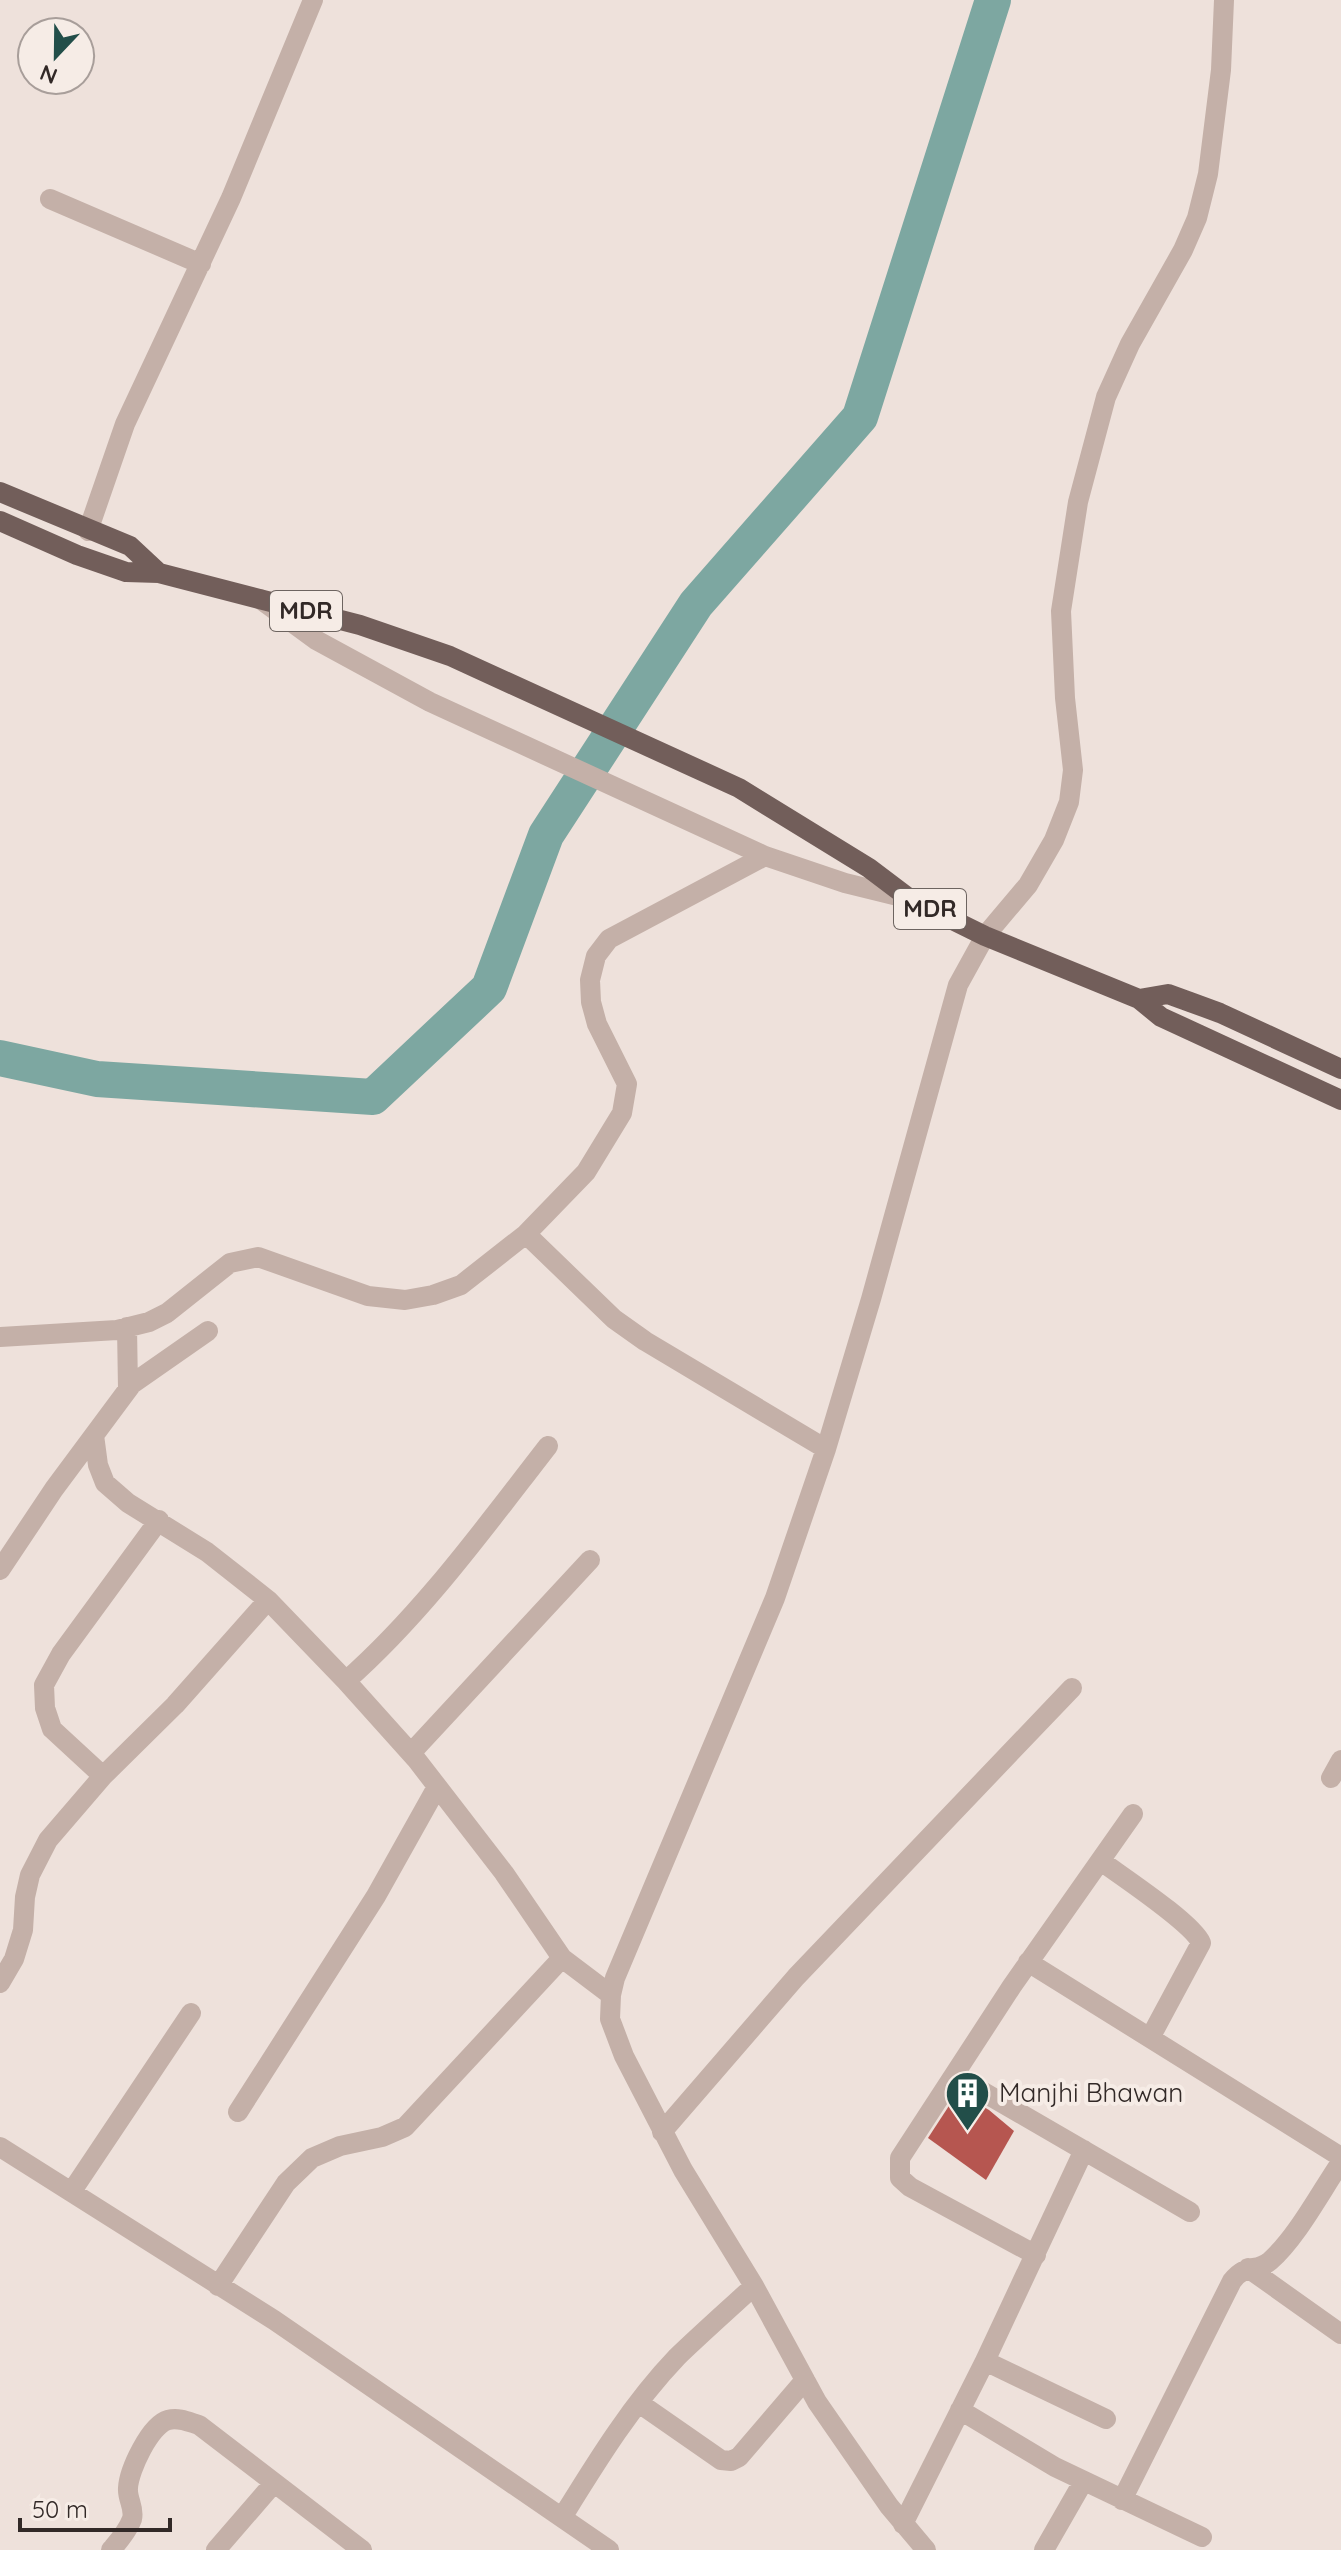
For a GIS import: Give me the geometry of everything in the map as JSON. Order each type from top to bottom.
[{"type":"main road","name":"MDR","points":[[0,492],[130,546],[159,573]]},
{"type":"main road","name":"MDR","points":[[0,521],[77,555],[126,572],[159,573],[260,599],[360,625],[450,656],[739,788],[869,868],[910,899],[985,936],[1139,999],[1161,1017],[1341,1100]]},
{"type":"main road","name":"MDR","points":[[1139,999],[1168,994],[1220,1013],[1341,1069]]},
{"type":"street","points":[[88,531],[125,424],[231,198],[313,0]]},
{"type":"street","points":[[926,2550],[903,2524],[841,2438],[683,2170],[624,2056],[610,2019],[611,1995],[615,1978],[775,1598],[826,1449],[871,1299],[958,985],[985,936],[1028,885],[1054,840],[1069,802],[1073,770],[1065,698],[1061,611],[1078,502],[1106,397],[1130,344],[1183,250],[1197,218],[1208,174],[1221,70],[1224,0]]},
{"type":"street","points":[[50,199],[201,264]]},
{"type":"street","points":[[260,599],[316,640],[430,702],[765,856],[845,883],[910,899]]},
{"type":"street","points":[[0,1337],[127,1327],[149,1322],[167,1313],[230,1263],[258,1257],[368,1296],[405,1300],[433,1295],[461,1285],[526,1234],[586,1172],[622,1113],[627,1084],[597,1024],[591,1002],[590,980],[596,956],[609,939],[765,856]]},
{"type":"street","points":[[526,1234],[614,1319],[826,1449]]},
{"type":"street","points":[[127,1327],[128,1389]]},
{"type":"street","points":[[0,1570],[128,1389],[150,1369],[208,1331]]},
{"type":"street","points":[[94,1435],[98,1465],[105,1483],[128,1503],[207,1552],[268,1600],[411,1753],[504,1873],[562,1958],[611,1995]]},
{"type":"street","points":[[346,1681],[391,1639],[473,1543],[548,1446]]},
{"type":"street","points":[[103,1776],[52,1729],[45,1708],[44,1685],[61,1654],[159,1520]]},
{"type":"street","points":[[411,1753],[590,1560]]},
{"type":"street","points":[[0,1983],[14,1959],[23,1930],[30,1875],[48,1840],[103,1776],[175,1705],[268,1600]]},
{"type":"street","points":[[662,2132],[796,1977],[1072,1688]]},
{"type":"street","points":[[238,2112],[376,1896],[437,1787]]},
{"type":"street","points":[[1036,2255],[910,2187],[900,2178],[900,2158],[1028,1962],[1133,1814]]},
{"type":"street","points":[[1101,1861],[1173,1915],[1198,1936],[1201,1943],[1150,2038]]},
{"type":"street","points":[[218,2286],[286,2183],[312,2158],[340,2146],[382,2137],[405,2127],[562,1958]]},
{"type":"street","points":[[1028,1962],[1341,2160],[1286,2243],[1265,2265],[1241,2270],[1223,2296],[1122,2500]]},
{"type":"street","points":[[72,2191],[191,2013]]},
{"type":"street","points":[[954,2075],[1190,2212]]},
{"type":"street","points":[[0,2147],[274,2320],[609,2550]]},
{"type":"street","points":[[903,2524],[985,2361],[1084,2150]]},
{"type":"street","points":[[1248,2268],[1341,2334]]},
{"type":"street","points":[[563,2516],[639,2403],[677,2358],[754,2286]]},
{"type":"street","points":[[985,2361],[1106,2419]]},
{"type":"street","points":[[639,2403],[721,2460],[731,2461],[739,2457],[805,2380]]},
{"type":"street","points":[[960,2410],[1083,2482],[1202,2537]]},
{"type":"street","points":[[111,2550],[132,2519],[128,2485],[134,2464],[150,2435],[169,2419],[182,2419],[199,2425],[362,2550]]},
{"type":"street","points":[[1044,2550],[1083,2482]]},
{"type":"street","points":[[216,2550],[274,2483]]},
{"type":"building","name":"Manjhi Bhawan","points":[[958,2092],[989,2110],[1014,2131],[986,2180],[928,2138]]},
{"type":"waterway","points":[[0,1058],[97,1079],[373,1097],[489,988],[546,835],[696,604],[860,417],[993,0]]},
{"type":"place","name":"Manjhi Bhawan","points":[[968,2132]]}]
